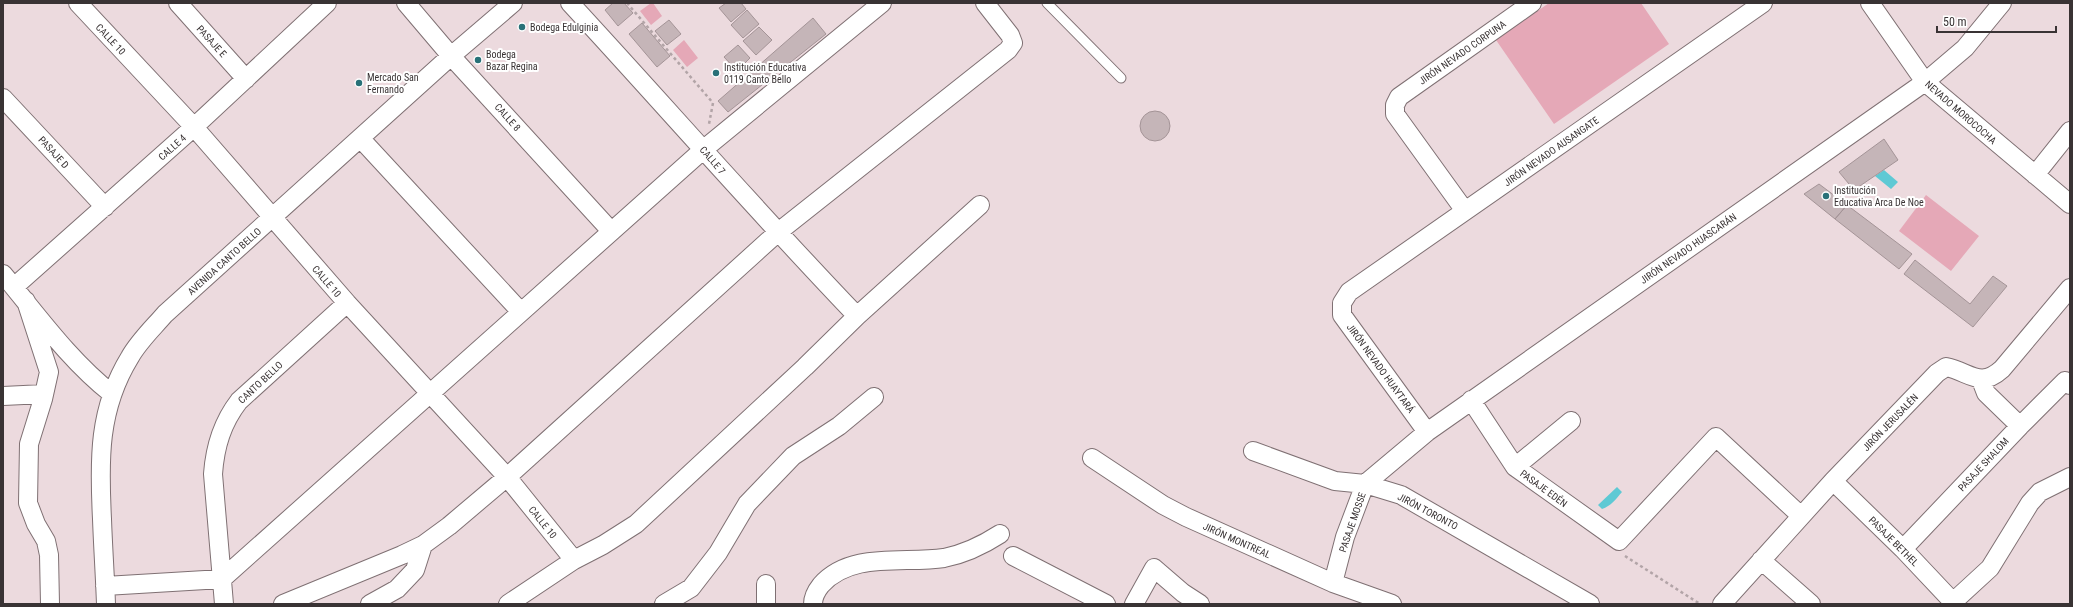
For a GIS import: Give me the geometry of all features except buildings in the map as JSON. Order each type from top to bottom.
[{"type":"street","name":"CALLE 10","points":[[78,3],[194,127],[347,303],[507,477],[574,560]]},
{"type":"street","name":"PASAJE E","points":[[178,3],[246,79]]},
{"type":"street","name":"CALLE 4","points":[[8,281],[105,207],[194,127],[327,3]]},
{"type":"street","name":"CALLE 8","points":[[406,3],[451,56],[611,230]]},
{"type":"street","name":"AVENIDA CANTO BELLO","points":[[106,595],[99,467],[104,420],[112,394],[130,357],[160,320],[451,56],[513,3]]},
{"type":"street","name":"CALLE 7","points":[[570,3],[704,149],[777,233],[857,316]]},
{"type":"street","points":[[106,595],[222,579],[431,394],[611,230],[704,149],[882,3]]},
{"type":"street","points":[[283,604],[423,545],[507,477],[777,233],[1008,50],[1013,43],[1010,35],[985,3]]},
{"type":"street","name":"JIRÓN NEVADO CORPUNA","points":[[1465,211],[1395,114],[1395,105],[1399,97],[1532,3]]},
{"type":"street","name":"JIRÓN NEVADO AUSANGATE","points":[[1342,302],[1350,292],[1763,3]]},
{"type":"street","name":"NEVADO MOROCOCHA","points":[[1870,3],[1925,82],[2070,204]]},
{"type":"street","name":"JIRÓN NEVADO HUASCARÁN","points":[[1365,484],[1426,432],[1925,82],[1965,48],[2002,3]]},
{"type":"street","name":"PASAJE D","points":[[3,98],[105,207]]},
{"type":"street","points":[[2035,175],[2070,131]]},
{"type":"street","points":[[360,138],[521,312]]},
{"type":"street","points":[[508,604],[574,560],[603,546],[636,524],[805,368],[857,316],[980,205]]},
{"type":"street","points":[[8,281],[70,357],[90,377],[112,394]]},
{"type":"street","points":[[2020,426],[1986,393],[1981,380],[1993,377],[2002,369],[2070,288]]},
{"type":"street","points":[[26,302],[49,372],[29,444],[28,503],[48,548],[50,604]]},
{"type":"street","name":"JIRÓN NEVADO HUAYTARÁ","points":[[1342,302],[1342,315],[1426,432]]},
{"type":"street","name":"CANTO BELLO","points":[[224,604],[213,474],[215,453],[228,416],[239,400],[347,303]]},
{"type":"street","name":"JIRÓN JERUSALÉN","points":[[1722,604],[1833,481],[1937,373],[1946,367],[1959,369],[1981,380]]},
{"type":"street","name":"PASAJE SHALOM","points":[[1903,549],[2020,426],[2068,383]]},
{"type":"street","points":[[3,396],[44,394]]},
{"type":"street","points":[[664,604],[691,588],[718,553],[747,504],[793,456],[839,426],[874,397]]},
{"type":"street","name":"PASAJE EDÉN","points":[[1472,400],[1515,467],[1619,541]]},
{"type":"street","points":[[1515,467],[1572,421]]},
{"type":"street","points":[[1619,541],[1716,437],[1801,516]]},
{"type":"street","name":"JIRÓN TORONTO","points":[[1253,451],[1335,481],[1365,484],[1402,495],[1585,602]]},
{"type":"street","name":"JIRÓN MONTREAL","points":[[1092,458],[1186,517],[1334,583],[1362,599],[1392,604]]},
{"type":"street","name":"PASAJE BETHEL","points":[[1833,481],[1903,549],[1953,602],[1990,568],[2030,503],[2040,492],[2070,477]]},
{"type":"street","name":"PASAJE MOSSE","points":[[1334,583],[1345,537],[1365,484]]},
{"type":"street","points":[[813,604],[818,589],[830,574],[878,561],[943,558],[968,551],[1000,534]]},
{"type":"street","points":[[370,604],[397,589],[415,570],[423,545]]},
{"type":"street","points":[[1013,556],[1106,604]]},
{"type":"street","points":[[1761,560],[1811,604]]},
{"type":"street","points":[[1134,604],[1154,568],[1200,604]]},
{"type":"street","points":[[766,584],[766,604]]},
{"type":"lane","points":[[1047,3],[1121,78]]},
{"type":"path","points":[[627,3],[713,103],[708,126]]},
{"type":"path","points":[[1619,541],[1622,555],[1700,604]]},
{"type":"shaded area","points":[[653,3],[662,16],[651,25],[640,11]]},
{"type":"shaded area","points":[[1549,3],[1641,3],[1669,44],[1554,124],[1496,40]]},
{"type":"shaded area","points":[[684,40],[698,58],[687,67],[673,50]]},
{"type":"shaded area","points":[[1926,195],[1979,236],[1951,271],[1899,231]]},
{"type":"water","points":[[1884,170],[1898,182],[1891,189],[1875,176]]},
{"type":"water","points":[[1617,487],[1622,492],[1611,504],[1602,509],[1598,505]]},
{"type":"place","name":"Bodega Edulginia","points":[[522,27]]},
{"type":"place","name":"Bodega Bazar Regina","points":[[478,60]]},
{"type":"place","name":"Institución Educativa 0119 Canto Bello","points":[[716,73]]},
{"type":"place","name":"Mercado San Fernando","points":[[359,83]]},
{"type":"place","name":"Institución Educativa Arca De Noe","points":[[1826,196]]}]
